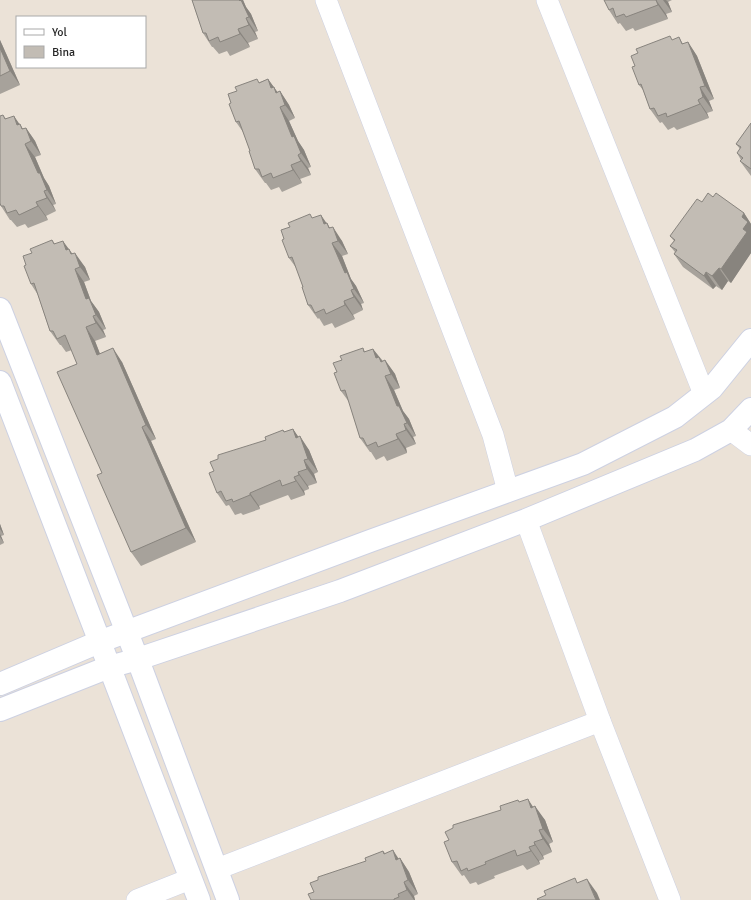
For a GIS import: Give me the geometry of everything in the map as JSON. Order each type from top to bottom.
[{"type":"street","points":[[326,0],[493,436],[508,491]]},
{"type":"street","points":[[547,0],[704,394]]},
{"type":"street","points":[[0,309],[138,659],[228,900]]},
{"type":"street","points":[[0,684],[99,642],[583,464],[675,417],[712,388],[751,340]]},
{"type":"street","points":[[0,382],[199,900]]},
{"type":"street","points":[[0,710],[109,667],[138,659],[340,591],[526,520],[695,450],[731,430],[751,409]]},
{"type":"street","points":[[731,430],[751,445]]},
{"type":"street","points":[[526,520],[600,722],[670,900]]},
{"type":"street","points":[[217,870],[600,722]]},
{"type":"street","points":[[136,900],[190,879]]},
{"type":"building","points":[[192,0],[241,0],[249,17],[246,18],[249,25],[238,29],[240,34],[220,42],[218,37],[209,41],[206,33],[203,33]]},
{"type":"building","points":[[604,0],[656,0],[658,5],[626,17],[624,14],[616,17],[613,8],[609,10]]},
{"type":"building","points":[[670,36],[672,40],[679,37],[682,44],[688,42],[705,86],[700,87],[703,97],[698,100],[700,104],[667,117],[666,113],[658,116],[654,108],[650,109],[641,84],[639,85],[632,67],[635,66],[631,56],[638,53],[636,49]]},
{"type":"building","points":[[0,48],[10,71],[0,76]]},
{"type":"building","points":[[257,79],[259,83],[268,79],[271,88],[274,87],[276,93],[280,91],[285,105],[280,107],[292,137],[294,136],[301,153],[298,155],[301,161],[291,165],[293,170],[273,178],[271,173],[262,177],[259,169],[255,169],[239,121],[236,122],[229,104],[231,103],[228,94],[237,91],[235,87]]},
{"type":"building","points":[[3,115],[5,119],[14,116],[17,125],[20,124],[22,129],[26,128],[31,141],[25,144],[47,190],[44,191],[47,198],[36,202],[38,206],[19,215],[16,210],[7,213],[4,206],[1,206],[0,203],[0,116]]},
{"type":"building","points":[[751,123],[751,169],[740,161],[743,158],[737,153],[741,147],[736,144]]},
{"type":"building","points":[[708,193],[713,197],[716,193],[744,213],[742,217],[748,222],[743,229],[747,232],[721,269],[719,268],[712,276],[706,272],[704,276],[674,254],[677,250],[670,246],[675,240],[670,236],[697,199],[702,202]]},
{"type":"building","points":[[310,214],[312,218],[321,215],[324,224],[327,223],[329,228],[333,227],[338,241],[332,243],[345,273],[347,272],[354,289],[351,290],[354,297],[344,301],[345,305],[326,314],[324,309],[315,313],[311,305],[308,305],[292,257],[289,258],[282,240],[284,239],[281,230],[290,227],[288,223]]},
{"type":"building","points":[[52,240],[54,244],[63,241],[66,250],[69,249],[71,254],[75,253],[80,267],[75,269],[86,299],[89,298],[96,315],[93,316],[96,323],[86,327],[97,355],[113,348],[146,425],[142,427],[186,528],[131,552],[97,475],[102,473],[57,372],[77,364],[65,335],[57,339],[53,331],[50,331],[34,283],[31,284],[24,266],[26,265],[23,256],[32,253],[30,249]]},
{"type":"building","points":[[363,348],[364,352],[373,349],[376,358],[379,357],[381,362],[385,360],[391,374],[385,376],[397,406],[399,406],[407,423],[404,424],[406,430],[396,434],[398,439],[378,447],[376,442],[367,446],[363,438],[360,438],[345,390],[341,391],[334,373],[337,372],[333,363],[342,360],[340,356]]},
{"type":"building","points":[[293,429],[296,438],[300,436],[308,459],[304,460],[307,469],[298,472],[299,475],[294,477],[296,481],[282,486],[280,480],[233,502],[232,499],[226,501],[221,491],[217,493],[209,473],[214,471],[210,462],[218,459],[218,455],[266,440],[265,437],[283,430],[284,432]]},
{"type":"building","points":[[528,799],[531,808],[535,806],[543,829],[539,830],[543,839],[534,842],[535,845],[529,847],[531,851],[517,856],[515,850],[485,862],[486,864],[468,871],[467,868],[461,871],[457,861],[452,862],[444,842],[449,840],[445,832],[453,828],[453,825],[501,810],[500,806],[518,800],[519,802]]},
{"type":"building","points":[[393,850],[396,860],[400,858],[408,880],[404,882],[407,890],[398,894],[399,897],[394,900],[311,900],[308,894],[314,892],[310,883],[318,880],[318,877],[366,861],[365,858],[383,851],[384,854]]},
{"type":"building","points":[[575,878],[577,883],[587,879],[596,900],[537,899],[546,895],[544,891]]}]
